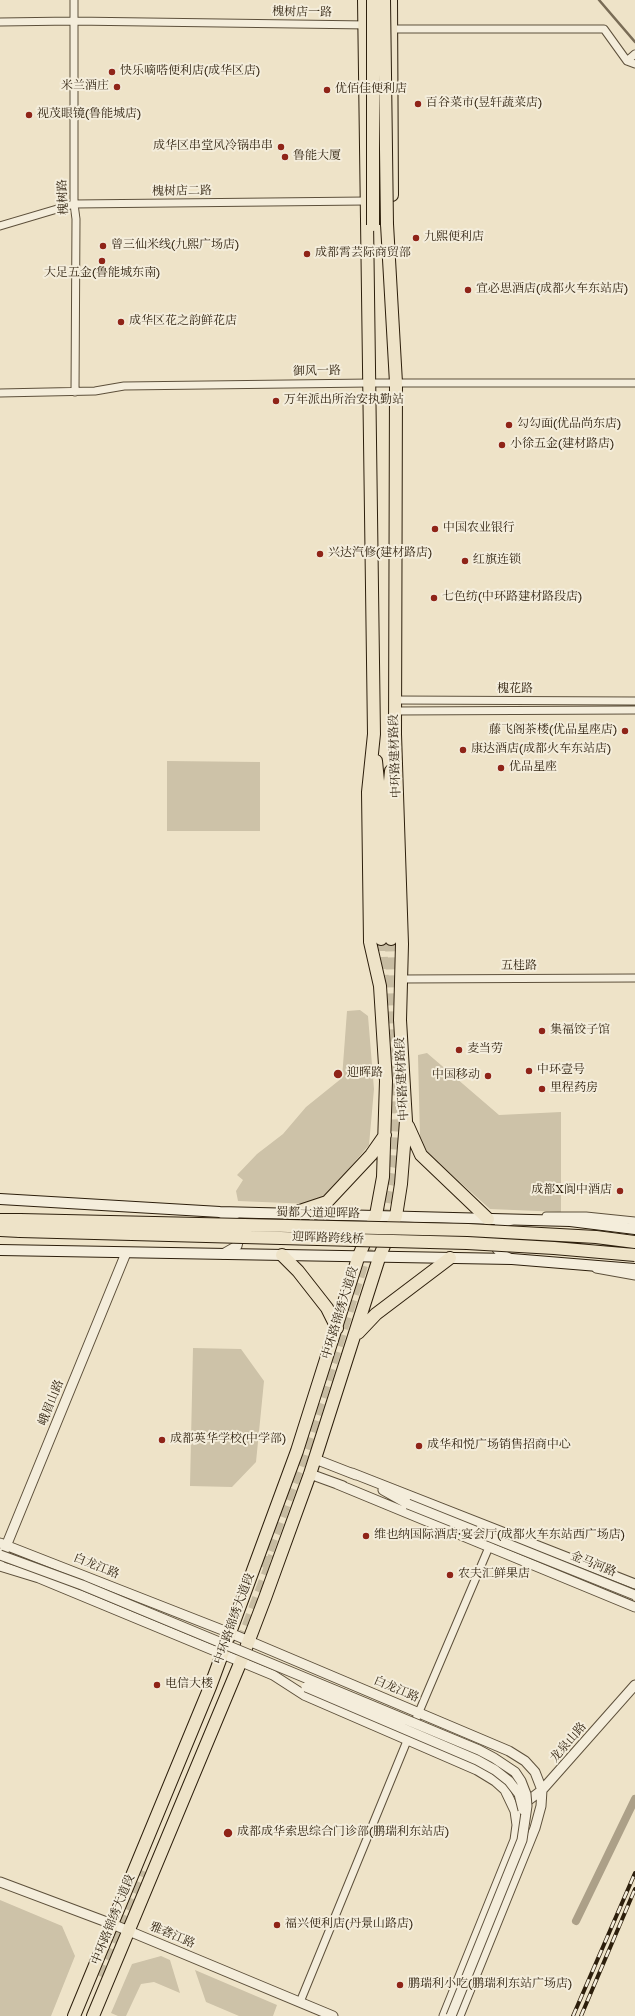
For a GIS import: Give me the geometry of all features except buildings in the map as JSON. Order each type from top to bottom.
[{"type":"main road","points":[[364,0],[367,300]]},
{"type":"main road","points":[[367,300],[373,225],[373,0]]},
{"type":"main road","points":[[384,0],[387,224],[391,294]]},
{"type":"main road","points":[[391,0],[391,294]]},
{"type":"main road","name":"中环路建材路段","points":[[391,294],[396,383],[395,734],[402,979],[400,1020],[406,1121],[402,1178],[396,1216]]},
{"type":"main road","name":"中环路建材路段","points":[[367,300],[370,382],[374,734],[368,792],[370,942],[380,986],[386,1081],[383,1177],[376,1215]]},
{"type":"main road","points":[[374,734],[379,791],[386,939],[389,791],[395,734]]},
{"type":"main road","points":[[406,1121],[421,1155],[488,1218]]},
{"type":"main road","points":[[294,1214],[328,1202],[371,1155],[385,1134]]},
{"type":"main road","name":"蜀都大道迎晖路","points":[[0,1199],[220,1212],[570,1221],[635,1229]]},
{"type":"main road","name":"中环路锦绣大道段","points":[[74,2016],[223,1653],[297,1452],[358,1258],[376,1215]]},
{"type":"main road","name":"中环路锦绣大道段","points":[[93,2016],[241,1661],[310,1474],[380,1258],[396,1216]]},
{"type":"main road","points":[[0,1220],[10,1229]]},
{"type":"main road","name":"迎晖路跨线桥","points":[[10,1229],[468,1230],[589,1237],[635,1242]]},
{"type":"main road","name":"迎晖路跨线桥","points":[[10,1229],[467,1243],[554,1248],[635,1255]]},
{"type":"main road","points":[[0,1250],[282,1255],[358,1258],[512,1259],[564,1262],[635,1269]]},
{"type":"main road","points":[[282,1255],[298,1271],[327,1308],[337,1328]]},
{"type":"main road","points":[[355,1336],[376,1314],[450,1258]]},
{"type":"street","name":"槐树路","points":[[74,0],[74,204],[76,219],[75,392]]},
{"type":"street","name":"槐树店一路","points":[[0,22],[73,21],[365,24],[392,29],[604,29],[627,61]]},
{"type":"street","points":[[635,54],[627,61],[635,64]]},
{"type":"street","name":"槐树店二路","points":[[0,226],[74,204],[366,201]]},
{"type":"street","name":"御风一路","points":[[0,393],[95,391],[124,386],[370,382],[635,383]]},
{"type":"street","name":"槐花路","points":[[395,706],[635,701]]},
{"type":"street","name":"槐花路","points":[[395,706],[635,710]]},
{"type":"street","name":"五桂路","points":[[402,979],[635,978]]},
{"type":"street","points":[[220,1212],[230,1216],[237,1222],[240,1234],[237,1246],[220,1255]]},
{"type":"street","points":[[512,1259],[502,1255],[497,1249],[495,1238],[497,1229],[502,1223],[513,1219],[561,1215],[635,1221]]},
{"type":"street","name":"峨眉山路","points":[[0,1561],[4,1544],[126,1253]]},
{"type":"street","points":[[564,1262],[613,1274],[635,1276]]},
{"type":"street","points":[[315,1459],[352,1472],[635,1584]]},
{"type":"street","points":[[352,1472],[408,1504]]},
{"type":"street","points":[[310,1474],[635,1607]]},
{"type":"street","points":[[337,1484],[408,1504]]},
{"type":"street","name":"金马河路","points":[[408,1504],[635,1595]]},
{"type":"street","points":[[300,2002],[407,1740],[497,1530]]},
{"type":"street","name":"白龙江路","points":[[4,1544],[230,1633],[509,1751],[525,1761],[535,1772],[542,1790],[541,1806],[534,1828],[460,2016]]},
{"type":"street","points":[[0,1555],[52,1573],[118,1600],[494,1758],[514,1772],[521,1782],[526,1794],[527,1820],[522,1840],[451,2016]]},
{"type":"street","points":[[0,1566],[39,1578],[273,1675],[306,1687],[477,1760],[496,1770],[509,1781],[519,1794],[523,1810],[522,1840]]},
{"type":"street","points":[[273,1675],[304,1695],[477,1770],[495,1781],[505,1790],[515,1810],[517,1824],[515,1840],[444,2016]]},
{"type":"street","name":"龙泉山路","points":[[515,1810],[542,1790],[635,1685]]},
{"type":"street","name":"雅砻江路","points":[[0,1882],[128,1930],[333,2016]]},
{"type":"shaded area","points":[[167,761],[260,762],[260,831],[167,831]]},
{"type":"shaded area","points":[[360,1010],[368,1016],[374,1089],[369,1145],[323,1199],[311,1204],[238,1201],[236,1191],[243,1180],[237,1175],[257,1154],[283,1134],[306,1107],[342,1078],[347,1011]]},
{"type":"shaded area","points":[[427,1053],[499,1115],[561,1112],[561,1212],[490,1209],[425,1151],[420,1138],[418,1055]]},
{"type":"shaded area","points":[[193,1348],[241,1349],[264,1381],[256,1462],[232,1487],[190,1486]]},
{"type":"shaded area","points":[[0,1900],[62,1926],[75,1956],[51,2016],[0,2016]]},
{"type":"shaded area","points":[[161,1956],[170,1960],[180,1993],[154,1982],[141,1984],[126,2016],[118,2016],[111,2013],[132,1964]]},
{"type":"shaded area","points":[[195,1970],[277,2005],[273,2016],[239,2016],[206,2002]]},
{"type":"waterway","points":[[599,0],[635,42]]},
{"type":"waterway","points":[[576,1921],[635,1799]]},
{"type":"tunnel","points":[[381,939],[383,986]]},
{"type":"tunnel","points":[[379,1238],[393,1165],[395,1126],[391,939]]},
{"type":"tunnel","points":[[262,1567],[302,1457],[368,1246]]},
{"type":"tunnel","points":[[235,1660],[274,1556]]},
{"type":"tunnel","points":[[97,1975],[141,1870]]},
{"type":"railway","points":[[573,2016],[635,1873]]},
{"type":"railway","points":[[581,2016],[635,1889]]},
{"type":"place","name":"快乐嘀嗒便利店(成华区店)","points":[[112,72]]},
{"type":"place","name":"米兰酒庄","points":[[117,87]]},
{"type":"place","name":"优佰佳便利店","points":[[327,90]]},
{"type":"place","name":"百谷菜市(昱轩蔬菜店)","points":[[418,104]]},
{"type":"place","name":"视茂眼镜(鲁能城店)","points":[[29,115]]},
{"type":"place","name":"成华区串堂风冷锅串串","points":[[281,147]]},
{"type":"place","name":"鲁能大厦","points":[[285,157]]},
{"type":"place","name":"九熙便利店","points":[[416,238]]},
{"type":"place","name":"曾三仙米线(九熙广场店)","points":[[103,246]]},
{"type":"place","name":"成都霄芸际商贸部","points":[[307,254]]},
{"type":"place","name":"大足五金(鲁能城东南)","points":[[102,261]]},
{"type":"place","name":"宜必思酒店(成都火车东站店)","points":[[468,290]]},
{"type":"place","name":"成华区花之韵鲜花店","points":[[121,322]]},
{"type":"place","name":"万年派出所治安执勤站","points":[[276,401]]},
{"type":"place","name":"勾勾面(优品尚东店)","points":[[509,425]]},
{"type":"place","name":"小徐五金(建材路店)","points":[[502,445]]},
{"type":"place","name":"中国农业银行","points":[[435,529]]},
{"type":"place","name":"兴达汽修(建材路店)","points":[[320,554]]},
{"type":"place","name":"红旗连锁","points":[[465,561]]},
{"type":"place","name":"七色纺(中环路建材路段店)","points":[[434,598]]},
{"type":"place","name":"藤飞阁茶楼(优品星座店)","points":[[625,731]]},
{"type":"place","name":"康达酒店(成都火车东站店)","points":[[463,750]]},
{"type":"place","name":"优品星座","points":[[501,768]]},
{"type":"place","name":"集福饺子馆","points":[[542,1031]]},
{"type":"place","name":"麦当劳","points":[[459,1050]]},
{"type":"place","name":"中环壹号","points":[[529,1071]]},
{"type":"place","name":"迎晖路","points":[[338,1074]]},
{"type":"place","name":"中国移动","points":[[488,1076]]},
{"type":"place","name":"里程药房","points":[[542,1089]]},
{"type":"place","name":"成都X阆中酒店","points":[[620,1191]]},
{"type":"place","name":"成都英华学校(中学部)","points":[[162,1440]]},
{"type":"place","name":"成华和悦广场销售招商中心","points":[[419,1446]]},
{"type":"place","name":"维也纳国际酒店·宴会厅(成都火车东站西广场店)","points":[[366,1536]]},
{"type":"place","name":"农夫汇鲜果店","points":[[450,1575]]},
{"type":"place","name":"电信大楼","points":[[157,1685]]},
{"type":"place","name":"成都成华索思综合门诊部(鹏瑞利东站店)","points":[[228,1833]]},
{"type":"place","name":"福兴便利店(丹景山路店)","points":[[277,1925]]},
{"type":"place","name":"鹏瑞利小吃(鹏瑞利东站广场店)","points":[[400,1985]]}]
